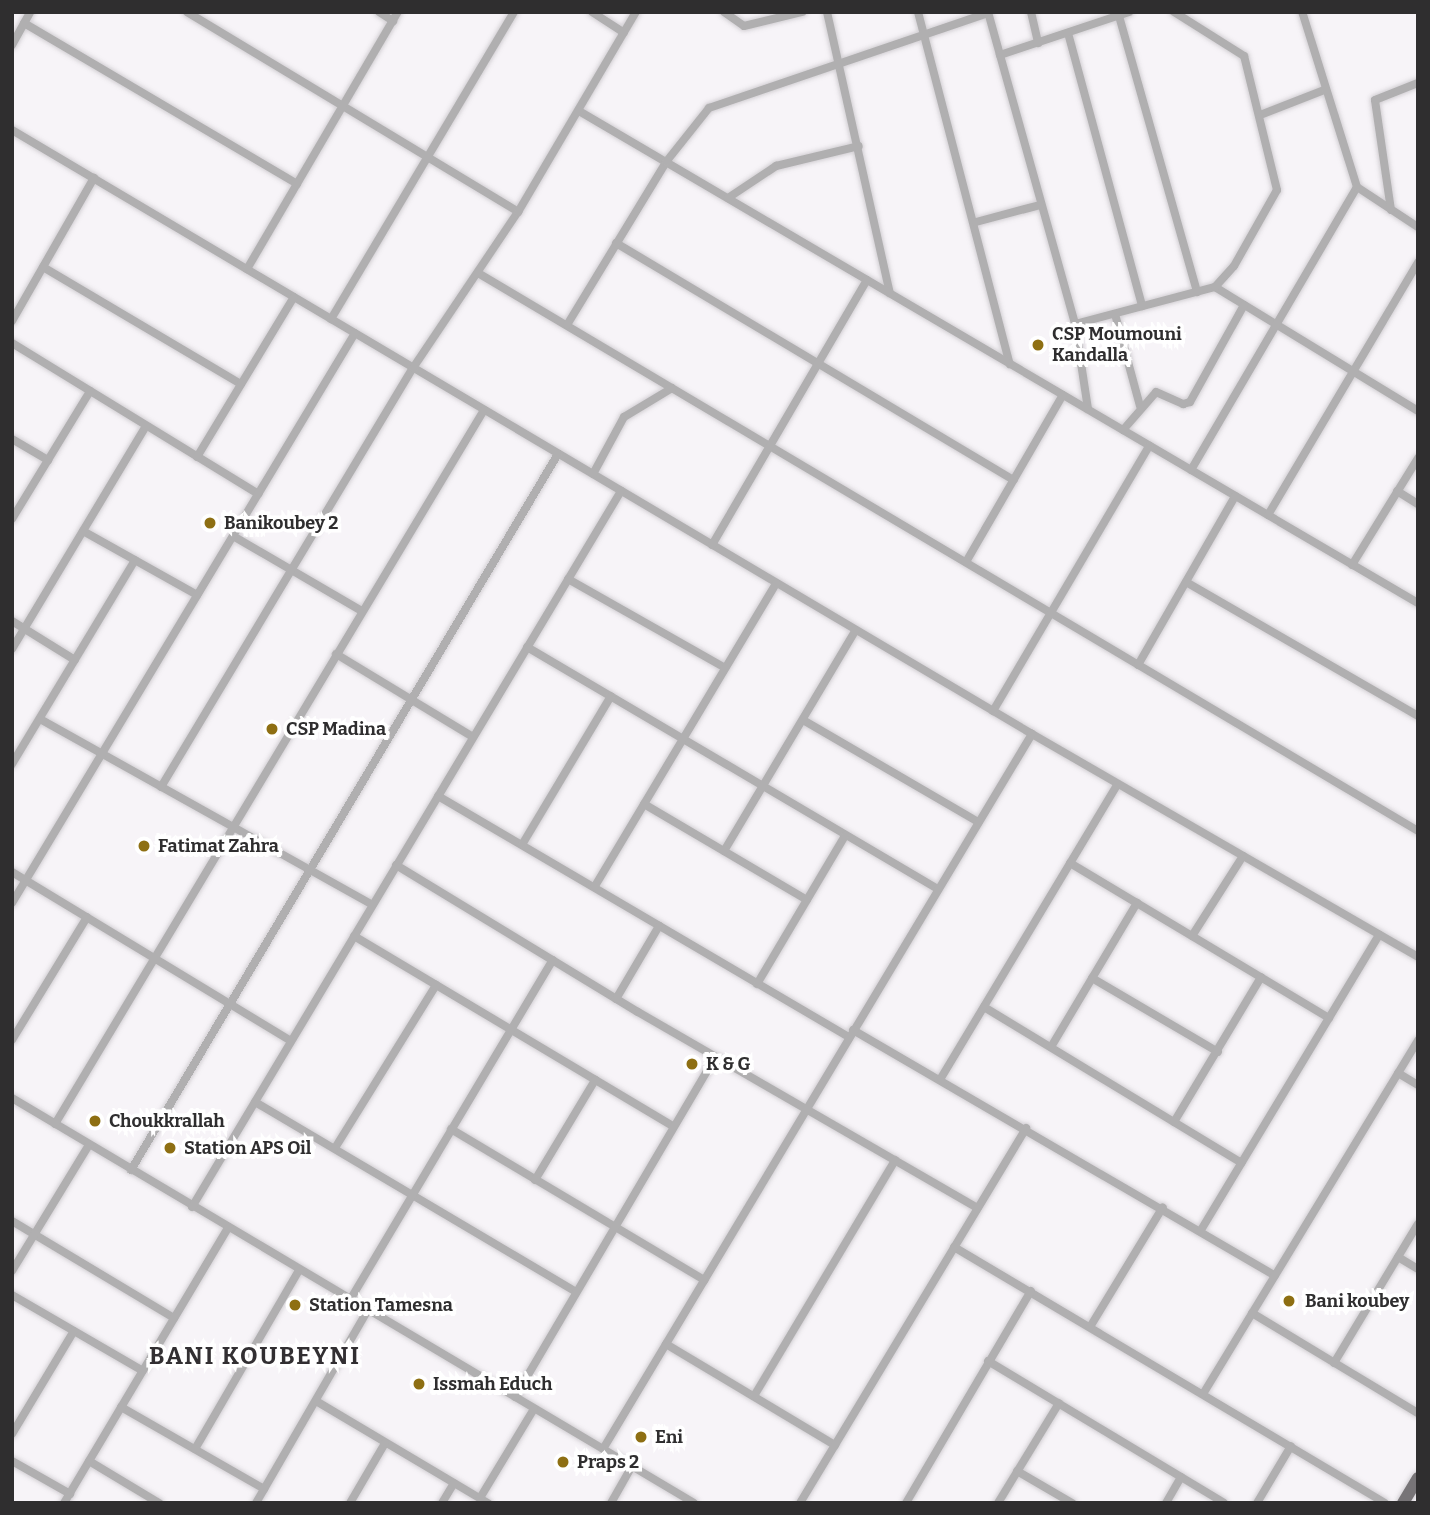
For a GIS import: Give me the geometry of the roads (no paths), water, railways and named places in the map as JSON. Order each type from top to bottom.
[{"type":"main road","points":[[1403,1503],[1418,1478]]},
{"type":"street","points":[[12,45],[30,12]]},
{"type":"street","points":[[187,12],[518,212]]},
{"type":"street","points":[[247,269],[395,16],[379,12]]},
{"type":"street","points":[[331,319],[514,12]]},
{"type":"street","points":[[592,12],[624,33]]},
{"type":"street","points":[[162,787],[413,368],[518,212],[636,12]]},
{"type":"street","points":[[724,12],[744,26],[802,12]]},
{"type":"street","points":[[827,12],[890,293]]},
{"type":"street","points":[[918,12],[976,222],[1010,364]]},
{"type":"street","points":[[1031,12],[1038,43]]},
{"type":"street","points":[[1000,55],[1129,12]]},
{"type":"street","points":[[1075,324],[1215,287],[1234,267],[1277,190],[1244,56],[1174,12]]},
{"type":"street","points":[[1302,12],[1324,90],[1357,187],[1418,227]]},
{"type":"street","points":[[568,324],[666,162],[714,104],[988,13],[1075,324],[1088,409]]},
{"type":"street","points":[[1119,16],[1197,292]]},
{"type":"street","points":[[24,23],[297,184]]},
{"type":"street","points":[[1068,33],[1142,306]]},
{"type":"street","points":[[1391,210],[1375,100],[1418,83]]},
{"type":"street","points":[[1260,115],[1324,90]]},
{"type":"street","points":[[579,111],[1418,603]]},
{"type":"street","points":[[12,130],[1032,734],[1418,957]]},
{"type":"street","points":[[728,198],[776,166],[859,146]]},
{"type":"street","points":[[12,321],[94,178]]},
{"type":"street","points":[[1191,470],[1357,187]]},
{"type":"street","points":[[976,222],[1040,205]]},
{"type":"street","points":[[616,243],[1014,480]]},
{"type":"street","points":[[1268,515],[1418,262]]},
{"type":"street","points":[[43,267],[241,384]]},
{"type":"street","points":[[478,273],[1418,831]]},
{"type":"street","points":[[712,545],[867,280]]},
{"type":"street","points":[[1215,287],[1418,411]]},
{"type":"street","points":[[197,457],[293,297]]},
{"type":"street","points":[[1123,430],[1140,406],[1159,392],[1183,404],[1191,402],[1244,305]]},
{"type":"street","points":[[1115,314],[1140,406]]},
{"type":"street","points":[[12,903],[355,333]]},
{"type":"street","points":[[12,343],[258,494]]},
{"type":"street","points":[[593,474],[624,417],[672,388]]},
{"type":"street","points":[[12,519],[90,391]]},
{"type":"street","points":[[966,562],[1063,395]]},
{"type":"street","points":[[55,1124],[484,410]]},
{"type":"street","points":[[12,649],[146,426]]},
{"type":"street","points":[[12,439],[48,460]]},
{"type":"street","points":[[993,711],[1149,446]]},
{"type":"street","points":[[131,1170],[558,454]]},
{"type":"street","points":[[1352,565],[1418,458]]},
{"type":"street","points":[[192,1207],[621,491]]},
{"type":"street","points":[[1397,491],[1418,504]]},
{"type":"street","points":[[1138,665],[1235,496]]},
{"type":"street","points":[[83,531],[197,595]]},
{"type":"street","points":[[233,536],[362,611]]},
{"type":"street","points":[[12,764],[135,560]]},
{"type":"street","points":[[568,579],[725,668]]},
{"type":"street","points":[[1186,582],[1418,716]]},
{"type":"street","points":[[595,886],[776,583]]},
{"type":"street","points":[[12,621],[75,660]]},
{"type":"street","points":[[724,851],[856,630]]},
{"type":"street","points":[[527,647],[938,889]]},
{"type":"street","points":[[336,654],[473,737]]},
{"type":"street","points":[[523,843],[611,696]]},
{"type":"street","points":[[40,719],[373,905]]},
{"type":"street","points":[[803,720],[978,822]]},
{"type":"street","points":[[603,1449],[1032,734]]},
{"type":"street","points":[[941,1078],[1118,784]]},
{"type":"street","points":[[438,796],[523,843],[757,984],[941,1078],[1163,1207],[1275,1276]]},
{"type":"street","points":[[645,804],[807,900]]},
{"type":"street","points":[[757,984],[845,836]]},
{"type":"street","points":[[1192,936],[1243,856]]},
{"type":"street","points":[[1070,863],[1329,1018]]},
{"type":"street","points":[[396,865],[616,999],[978,1208]]},
{"type":"street","points":[[12,872],[291,1041]]},
{"type":"street","points":[[1051,1047],[1137,903]]},
{"type":"street","points":[[12,1040],[87,917]]},
{"type":"street","points":[[616,999],[659,926]]},
{"type":"street","points":[[1201,1230],[1379,935]]},
{"type":"street","points":[[354,936],[673,1126]]},
{"type":"street","points":[[350,1300],[554,960]]},
{"type":"street","points":[[1174,1122],[1261,977]]},
{"type":"street","points":[[1092,978],[1218,1052]]},
{"type":"street","points":[[335,1148],[436,985]]},
{"type":"street","points":[[984,1007],[1242,1163]]},
{"type":"street","points":[[1203,1395],[1418,1040]]},
{"type":"street","points":[[515,1397],[715,1056]]},
{"type":"street","points":[[1398,1073],[1418,1085]]},
{"type":"street","points":[[535,1180],[595,1080]]},
{"type":"street","points":[[12,1098],[694,1503]]},
{"type":"street","points":[[255,1102],[576,1292]]},
{"type":"street","points":[[800,1503],[1026,1128]]},
{"type":"street","points":[[451,1129],[704,1280]]},
{"type":"street","points":[[12,1270],[89,1145]]},
{"type":"street","points":[[754,1396],[895,1160]]},
{"type":"street","points":[[1090,1327],[1163,1207]]},
{"type":"street","points":[[12,1220],[174,1318]]},
{"type":"street","points":[[1334,1363],[1418,1224]]},
{"type":"street","points":[[64,1503],[228,1228]]},
{"type":"street","points":[[954,1247],[1385,1503]]},
{"type":"street","points":[[1398,1257],[1418,1269]]},
{"type":"street","points":[[195,1449],[299,1270]]},
{"type":"street","points":[[906,1503],[1031,1292]]},
{"type":"street","points":[[12,1295],[143,1371]]},
{"type":"street","points":[[256,1503],[368,1310]]},
{"type":"street","points":[[1252,1313],[1418,1413]]},
{"type":"street","points":[[12,1434],[74,1331]]},
{"type":"street","points":[[666,1344],[835,1445]]},
{"type":"street","points":[[988,1361],[1224,1503]]},
{"type":"street","points":[[316,1401],[484,1501],[534,1409]]},
{"type":"street","points":[[998,1503],[1059,1403]]},
{"type":"street","points":[[121,1407],[264,1489]]},
{"type":"street","points":[[351,1503],[385,1443]]},
{"type":"street","points":[[1257,1503],[1291,1446]]},
{"type":"street","points":[[12,1461],[69,1494]]},
{"type":"street","points":[[89,1461],[159,1503]]},
{"type":"street","points":[[611,1503],[632,1466]]},
{"type":"street","points":[[1017,1471],[1072,1503]]},
{"type":"street","points":[[1166,1503],[1181,1477]]},
{"type":"street","points":[[442,1503],[454,1483]]},
{"type":"place","name":"CSP Moumouni Kandalla","points":[[1038,345]]},
{"type":"place","name":"Banikoubey 2","points":[[210,523]]},
{"type":"place","name":"CSP Madina","points":[[272,729]]},
{"type":"place","name":"Fatimat Zahra","points":[[144,846]]},
{"type":"place","name":"K & G","points":[[692,1064]]},
{"type":"place","name":"Choukkrallah","points":[[95,1121]]},
{"type":"place","name":"Station APS Oil","points":[[170,1148]]},
{"type":"place","name":"Bani koubey","points":[[1289,1301]]},
{"type":"place","name":"Station Tamesna","points":[[295,1305]]},
{"type":"place","name":"Issmah Educh","points":[[419,1384]]},
{"type":"place","name":"Eni","points":[[641,1437]]},
{"type":"place","name":"Praps 2","points":[[563,1462]]},
{"type":"district","name":"BANI KOUBEYNI","points":[[255,1357]]}]
